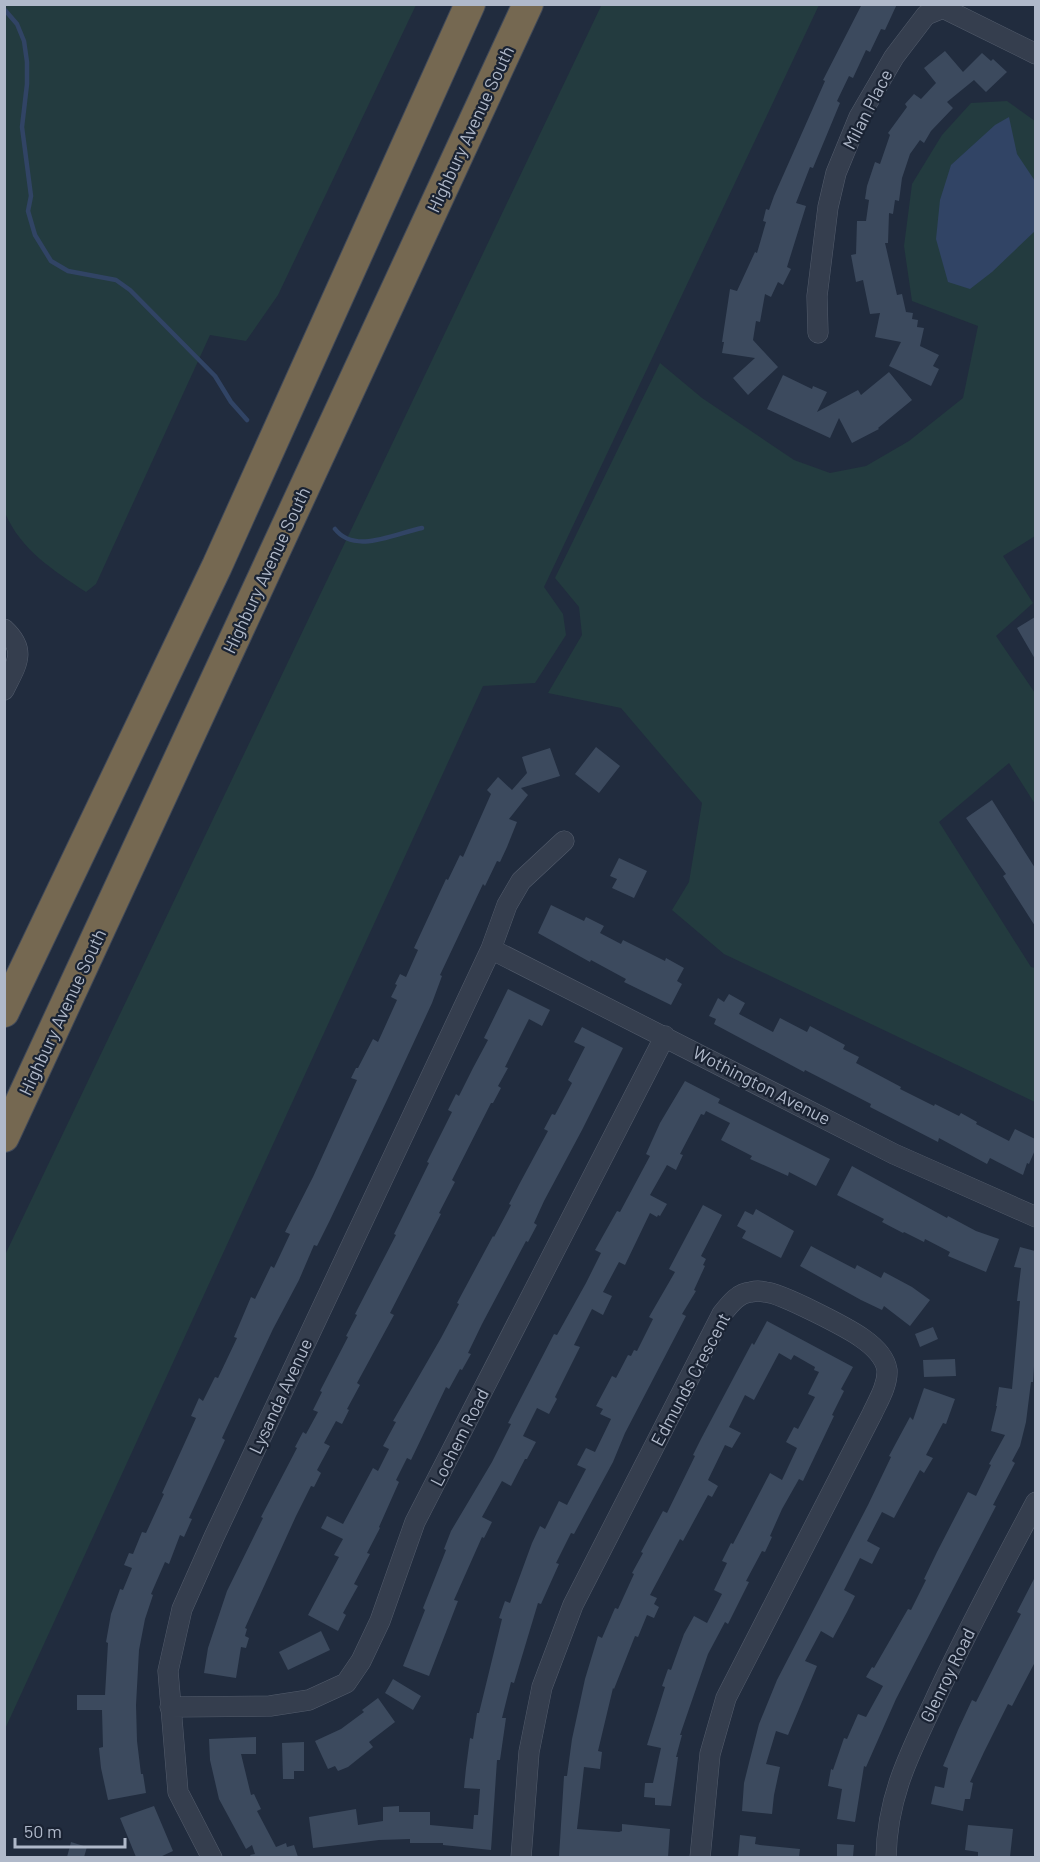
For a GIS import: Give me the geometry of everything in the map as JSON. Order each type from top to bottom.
[{"type":"highway","points":[[4,1012],[217,566],[470,4]]},
{"type":"highway","name":"Highbury Avenue South","points":[[4,1137],[528,4]]},
{"type":"street","name":"Milan Place","points":[[818,333],[817,296],[828,207],[836,173],[859,117],[894,57],[926,15],[943,8],[1035,54]]},
{"type":"street","points":[[4,628],[15,638],[19,658],[4,690]]},
{"type":"street","name":"Lysanda Avenue","points":[[212,1857],[178,1792],[168,1671],[182,1609],[491,949],[507,905],[521,881],[564,841]]},
{"type":"street","name":"Wothington Avenue","points":[[491,949],[894,1154],[1035,1217]]},
{"type":"street","name":"Lochem Road","points":[[170,1707],[270,1706],[309,1700],[346,1683],[361,1661],[380,1621],[415,1522],[664,1036]]},
{"type":"street","name":"Edmunds Crescent","points":[[521,1857],[529,1752],[542,1687],[573,1605],[722,1314],[734,1299],[748,1292],[766,1292],[781,1296],[860,1336],[875,1348],[883,1359],[887,1371],[883,1391],[872,1414],[726,1698],[710,1754],[700,1857]]},
{"type":"street","name":"Glenroy Road","points":[[886,1857],[891,1803],[907,1760],[960,1645],[1035,1502]]},
{"type":"green space","points":[[602,4],[819,5],[544,587],[563,614],[566,635],[535,683],[483,686],[5,1729],[5,1255]]},
{"type":"green space","points":[[4,5],[416,5],[278,295],[246,341],[210,335],[96,584],[86,592],[39,558],[20,538],[5,513]]},
{"type":"green space","points":[[1007,101],[1035,121],[1035,536],[1003,556],[1033,603],[996,636],[1035,693],[1035,804],[1009,763],[939,822],[1031,967],[1035,968],[1035,1102],[724,954],[672,910],[689,882],[702,803],[621,708],[548,693],[582,635],[579,607],[555,578],[660,363],[702,398],[794,460],[830,473],[866,466],[909,441],[963,398],[978,326],[912,301],[904,246],[912,184],[942,135],[971,103]]},
{"type":"water","points":[[1009,117],[1017,154],[1035,181],[1035,231],[992,272],[970,289],[948,282],[936,239],[940,200],[951,165],[995,125]]},
{"type":"building","points":[[862,4],[897,4],[885,30],[881,29],[870,52],[866,50],[853,78],[849,76],[837,101],[840,103],[813,168],[810,167],[796,203],[806,206],[787,267],[791,269],[783,285],[778,282],[771,297],[765,294],[760,322],[756,321],[753,340],[778,367],[748,395],[733,378],[755,358],[722,353],[730,289],[737,291],[755,252],[757,253],[766,222],[763,221],[766,209],[769,210],[825,81],[823,80]]},
{"type":"building","points":[[945,51],[963,72],[982,53],[991,61],[993,59],[1007,72],[986,92],[974,80],[947,102],[953,108],[931,131],[924,143],[920,140],[910,154],[902,178],[899,201],[895,200],[893,214],[889,213],[888,243],[885,243],[897,295],[902,294],[906,312],[913,313],[912,319],[918,320],[917,327],[924,328],[920,346],[939,355],[933,366],[939,369],[931,386],[889,366],[901,342],[875,337],[880,313],[870,314],[863,280],[856,282],[851,255],[856,254],[857,221],[866,221],[869,200],[865,199],[867,186],[875,162],[880,164],[890,135],[888,133],[907,107],[905,104],[914,94],[921,99],[936,83],[924,68]]},
{"type":"building","points":[[889,372],[912,400],[879,429],[852,443],[839,418],[830,438],[767,409],[783,375],[812,389],[813,386],[827,392],[817,412],[858,390],[861,395]]},
{"type":"building","points":[[1035,617],[1035,659],[1017,628]]},
{"type":"building","points":[[596,747],[620,766],[599,793],[575,774]]},
{"type":"building","points":[[550,748],[560,776],[521,788],[528,795],[509,819],[517,822],[507,847],[500,862],[497,861],[485,886],[483,884],[440,975],[442,976],[432,1003],[387,1100],[317,1246],[314,1245],[222,1438],[225,1440],[189,1518],[192,1519],[184,1537],[180,1535],[169,1564],[165,1562],[151,1594],[153,1595],[145,1619],[139,1650],[136,1705],[137,1741],[146,1793],[108,1800],[99,1748],[103,1747],[102,1710],[77,1710],[77,1695],[105,1695],[108,1643],[106,1642],[111,1614],[120,1589],[123,1590],[132,1568],[124,1565],[129,1553],[133,1554],[142,1532],[146,1533],[164,1494],[162,1493],[196,1418],[191,1416],[199,1398],[203,1401],[215,1377],[218,1378],[237,1338],[234,1337],[251,1297],[255,1299],[271,1266],[274,1268],[290,1234],[285,1232],[357,1080],[351,1078],[373,1039],[378,1042],[397,1000],[391,997],[397,985],[395,984],[400,974],[406,977],[418,950],[414,948],[446,879],[448,880],[460,855],[463,857],[491,794],[487,790],[498,777],[512,790],[527,773],[522,757]]},
{"type":"building","points":[[992,800],[1035,868],[1035,926],[1003,876],[1006,874],[966,818]]},
{"type":"building","points":[[619,858],[647,871],[634,898],[612,888],[617,879],[610,876]]},
{"type":"building","points":[[551,905],[584,921],[586,917],[604,926],[600,933],[621,944],[623,940],[684,968],[677,981],[682,984],[671,1005],[624,982],[626,979],[538,933]]},
{"type":"building","points":[[508,989],[550,1010],[542,1026],[529,1019],[505,1067],[508,1068],[498,1086],[501,1088],[452,1180],[455,1182],[439,1213],[441,1214],[390,1313],[394,1315],[357,1383],[360,1385],[347,1409],[349,1410],[342,1424],[336,1421],[324,1443],[330,1446],[317,1470],[321,1473],[314,1487],[311,1486],[296,1516],[245,1628],[247,1629],[245,1636],[249,1638],[246,1648],[241,1647],[236,1678],[204,1673],[208,1648],[227,1591],[263,1518],[261,1517],[297,1448],[295,1447],[303,1432],[306,1434],[318,1412],[313,1410],[322,1392],[320,1391],[348,1337],[346,1336],[357,1315],[355,1314],[396,1235],[394,1234],[429,1163],[427,1162],[452,1112],[448,1110],[456,1094],[459,1096],[488,1040],[484,1038]]},
{"type":"building","points":[[729,994],[745,1003],[739,1014],[773,1032],[780,1018],[807,1032],[810,1026],[845,1045],[843,1049],[859,1057],[856,1063],[901,1087],[900,1089],[959,1116],[961,1113],[977,1122],[976,1124],[1009,1141],[1015,1129],[1035,1139],[1035,1150],[1023,1175],[990,1158],[987,1164],[939,1138],[938,1142],[870,1107],[871,1104],[805,1070],[804,1072],[714,1024],[716,1019],[709,1016],[718,998],[724,1002]]},
{"type":"building","points":[[582,1027],[623,1048],[544,1201],[534,1223],[537,1225],[528,1242],[526,1241],[482,1324],[468,1353],[471,1354],[449,1389],[446,1387],[411,1460],[407,1458],[396,1480],[399,1482],[367,1553],[370,1554],[354,1584],[358,1586],[343,1613],[346,1615],[338,1631],[308,1615],[339,1557],[334,1555],[343,1539],[321,1528],[327,1516],[343,1524],[373,1468],[378,1471],[389,1449],[383,1446],[396,1422],[393,1421],[441,1338],[459,1304],[457,1303],[511,1205],[509,1204],[548,1131],[544,1129],[552,1114],[555,1115],[572,1083],[568,1080],[585,1047],[574,1042]]},
{"type":"building","points":[[685,1081],[720,1099],[718,1103],[830,1159],[816,1186],[789,1172],[788,1176],[750,1159],[752,1156],[721,1140],[730,1123],[706,1111],[704,1115],[701,1114],[680,1154],[683,1155],[676,1170],[667,1165],[650,1195],[667,1204],[660,1216],[657,1217],[650,1213],[625,1265],[619,1262],[603,1292],[612,1296],[603,1315],[592,1309],[574,1345],[580,1347],[549,1414],[537,1408],[523,1436],[536,1442],[527,1459],[511,1486],[502,1481],[482,1517],[492,1522],[484,1538],[482,1537],[454,1600],[458,1601],[429,1676],[403,1666],[425,1610],[423,1608],[451,1531],[492,1462],[511,1424],[508,1423],[554,1334],[557,1335],[586,1283],[601,1253],[595,1250],[617,1211],[620,1212],[650,1156],[646,1154],[660,1123]]},
{"type":"building","points":[[852,1166],[947,1218],[948,1216],[976,1231],[999,1239],[986,1272],[948,1256],[950,1252],[925,1239],[924,1242],[903,1233],[882,1222],[884,1219],[837,1195]]},
{"type":"building","points":[[703,1205],[722,1215],[701,1256],[706,1259],[703,1265],[705,1266],[694,1290],[696,1291],[682,1314],[686,1316],[625,1433],[613,1462],[556,1563],[559,1564],[541,1604],[538,1603],[514,1683],[511,1682],[502,1718],[506,1718],[500,1760],[497,1760],[491,1850],[443,1845],[443,1843],[410,1843],[410,1839],[379,1840],[313,1848],[309,1817],[356,1809],[358,1825],[383,1821],[383,1807],[399,1806],[399,1812],[430,1812],[430,1825],[473,1829],[474,1815],[478,1815],[480,1789],[464,1788],[470,1738],[473,1739],[477,1713],[479,1713],[502,1619],[499,1618],[505,1601],[510,1603],[540,1526],[545,1529],[559,1501],[567,1505],[586,1469],[577,1465],[586,1448],[595,1452],[611,1419],[600,1414],[603,1409],[596,1406],[612,1376],[616,1378],[628,1355],[631,1356],[634,1350],[637,1351],[653,1319],[649,1317],[675,1272],[669,1269]]},
{"type":"building","points":[[756,1209],[794,1231],[781,1258],[742,1238],[746,1231],[737,1226],[745,1211],[753,1215]]},
{"type":"building","points":[[811,1246],[855,1269],[857,1265],[881,1278],[884,1272],[930,1300],[910,1326],[884,1306],[882,1310],[861,1300],[800,1266]]},
{"type":"building","points":[[1020,1247],[1035,1251],[1035,1351],[1033,1382],[1031,1382],[1026,1422],[1020,1446],[1012,1461],[1015,1463],[993,1505],[996,1506],[896,1699],[866,1767],[864,1766],[855,1822],[837,1819],[842,1789],[828,1786],[831,1769],[833,1770],[844,1738],[847,1739],[858,1714],[866,1717],[883,1686],[866,1677],[872,1667],[874,1668],[908,1609],[911,1610],[937,1552],[968,1492],[976,1496],[991,1465],[989,1464],[1005,1435],[991,1431],[999,1387],[1012,1389],[1021,1268],[1014,1267]]},
{"type":"building","points":[[767,1321],[853,1367],[841,1389],[844,1391],[832,1415],[834,1416],[803,1481],[799,1479],[782,1509],[765,1552],[762,1551],[746,1581],[749,1582],[728,1624],[725,1622],[708,1654],[680,1735],[682,1735],[676,1757],[678,1757],[671,1806],[655,1805],[655,1798],[644,1797],[645,1783],[653,1783],[661,1748],[647,1745],[665,1687],[662,1686],[694,1616],[707,1623],[722,1594],[714,1590],[727,1563],[722,1561],[770,1473],[782,1480],[797,1448],[786,1442],[794,1427],[798,1429],[815,1397],[808,1394],[819,1372],[814,1370],[815,1367],[794,1355],[791,1360],[779,1353],[754,1400],[745,1395],[729,1427],[741,1433],[732,1448],[725,1445],[708,1480],[718,1486],[712,1497],[708,1495],[683,1541],[680,1539],[650,1595],[657,1598],[654,1604],[659,1607],[654,1618],[647,1615],[638,1637],[635,1636],[613,1688],[598,1751],[602,1752],[600,1769],[584,1767],[577,1829],[619,1832],[622,1831],[622,1824],[670,1829],[668,1857],[559,1857],[564,1776],[567,1776],[572,1739],[585,1679],[598,1636],[602,1638],[615,1608],[618,1609],[634,1574],[632,1573],[643,1553],[641,1552],[663,1511],[667,1513],[701,1439],[752,1343],[754,1345]]},
{"type":"building","points":[[933,1327],[938,1339],[920,1347],[915,1334]]},
{"type":"building","points":[[955,1359],[956,1376],[924,1377],[923,1360]]},
{"type":"building","points":[[924,1388],[955,1399],[946,1424],[943,1423],[926,1455],[933,1458],[924,1473],[920,1470],[894,1518],[882,1512],[867,1541],[880,1548],[872,1564],[860,1558],[844,1590],[855,1596],[847,1612],[833,1638],[821,1631],[805,1661],[817,1666],[788,1735],[776,1731],[766,1764],[780,1767],[772,1814],[742,1811],[744,1783],[759,1724],[777,1680],[868,1505],[891,1457],[889,1456],[910,1417],[913,1420]]},
{"type":"building","points":[[1035,1577],[1035,1662],[1012,1706],[1008,1704],[984,1752],[970,1782],[973,1783],[970,1799],[965,1799],[963,1811],[931,1804],[935,1786],[944,1788],[948,1768],[943,1766],[958,1730],[972,1700],[976,1702],[1021,1614],[1017,1612]]},
{"type":"building","points":[[321,1631],[330,1650],[288,1670],[279,1652]]},
{"type":"building","points":[[393,1679],[421,1696],[413,1710],[385,1693]]},
{"type":"building","points":[[378,1698],[395,1722],[369,1742],[373,1747],[348,1767],[338,1771],[335,1766],[328,1769],[315,1741],[341,1729]]},
{"type":"building","points":[[256,1737],[256,1754],[241,1754],[251,1795],[254,1794],[261,1809],[257,1811],[276,1847],[286,1843],[287,1847],[294,1845],[298,1857],[251,1857],[250,1855],[255,1854],[252,1845],[246,1849],[219,1799],[210,1760],[209,1739]]},
{"type":"building","points":[[304,1742],[304,1771],[294,1771],[294,1779],[283,1779],[282,1743]]},
{"type":"building","points":[[154,1806],[173,1851],[160,1857],[136,1857],[120,1818]]},
{"type":"building","points":[[968,1825],[1013,1829],[1010,1857],[978,1857],[978,1852],[965,1850]]},
{"type":"building","points":[[740,1835],[756,1837],[755,1844],[800,1849],[799,1857],[738,1857]]},
{"type":"building","points":[[71,1842],[87,1847],[84,1857],[67,1857]]},
{"type":"building","points":[[837,1844],[854,1845],[853,1857],[837,1857]]},
{"type":"waterway","points":[[4,9],[17,24],[24,41],[27,62],[22,127],[31,196],[28,211],[35,235],[51,261],[68,271],[116,280],[130,290],[215,376],[231,402],[247,420]]},
{"type":"waterway","points":[[335,529],[343,537],[353,541],[364,541],[422,528]]}]
